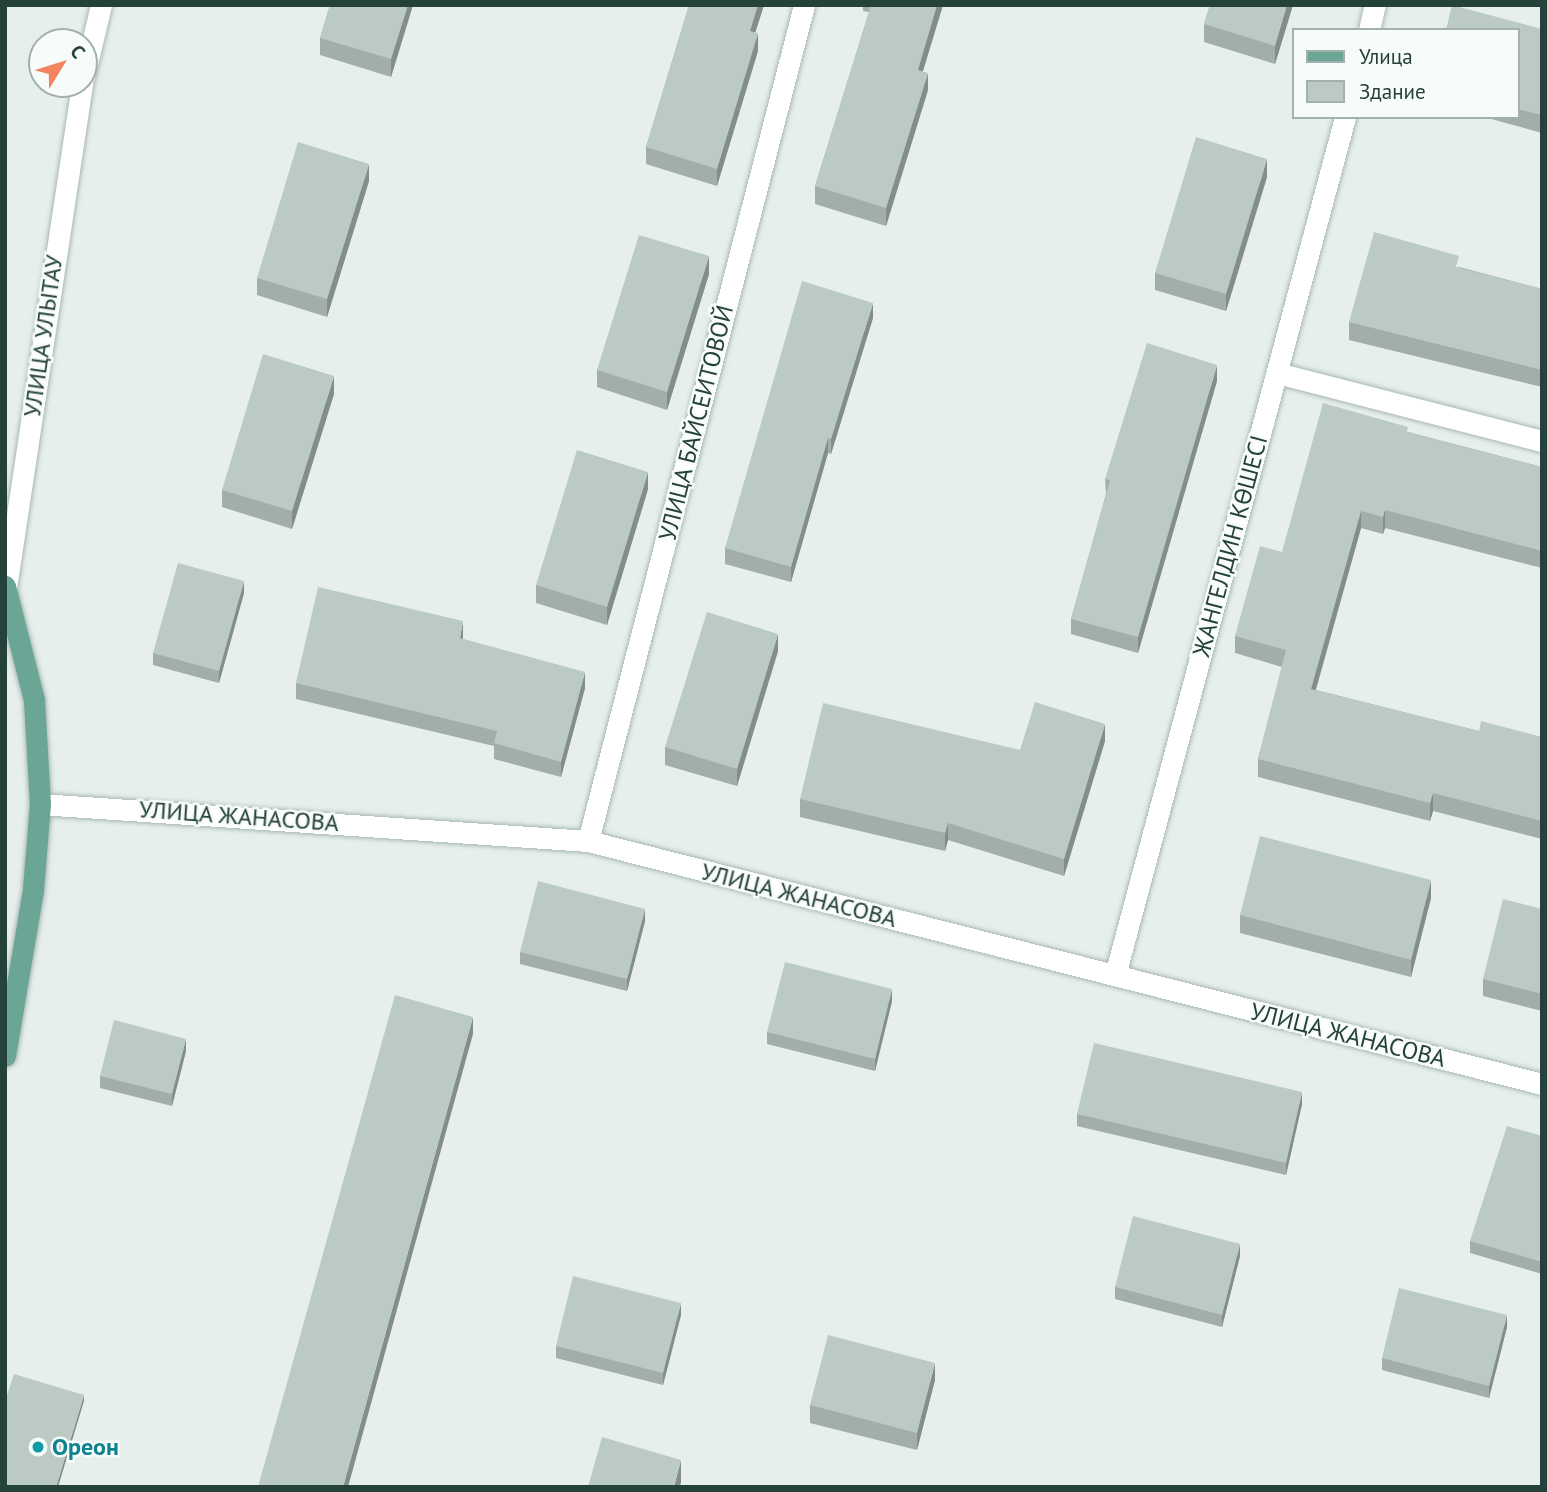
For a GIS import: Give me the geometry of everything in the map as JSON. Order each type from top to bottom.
[{"type":"main road","points":[[5,1056],[33,890],[40,804],[33,700],[6,587]]},
{"type":"street","points":[[95,28],[101,5]]},
{"type":"street","name":"УЛИЦА БАЙСЕИТОВОЙ","points":[[589,841],[804,5]]},
{"type":"street","points":[[1369,28],[1375,5]]},
{"type":"street","name":"УЛИЦА УЛЫТАУ","points":[[6,587],[80,98]]},
{"type":"street","name":"ЖАНГЕЛДИН КӨШЕСІ","points":[[1115,975],[1344,119]]},
{"type":"street","points":[[1277,373],[1542,441]]},
{"type":"street","name":"УЛИЦА ЖАНАСОВА","points":[[40,804],[589,841],[1542,1084]]},
{"type":"building","points":[[330,5],[408,5],[391,59],[320,38]]},
{"type":"building","points":[[689,5],[758,5],[750,31],[758,33],[717,169],[646,147]]},
{"type":"building","points":[[871,5],[937,5],[918,70],[928,73],[886,208],[815,186]]},
{"type":"building","points":[[1210,5],[1287,5],[1275,46],[1204,24]]},
{"type":"building","points":[[1452,5],[1542,29],[1542,115],[1519,109],[1519,28],[1446,28]]},
{"type":"building","points":[[1196,137],[1267,159],[1226,294],[1155,273]]},
{"type":"building","points":[[298,142],[369,164],[327,299],[257,278]]},
{"type":"building","points":[[1374,232],[1459,256],[1456,267],[1542,289],[1542,370],[1349,322]]},
{"type":"building","points":[[639,235],[709,256],[667,392],[597,370]]},
{"type":"building","points":[[802,281],[873,303],[831,439],[828,438],[791,567],[725,548]]},
{"type":"building","points":[[1147,343],[1217,365],[1138,637],[1071,619],[1110,480],[1105,479]]},
{"type":"building","points":[[263,354],[334,376],[292,511],[222,490]]},
{"type":"building","points":[[1323,403],[1408,427],[1407,432],[1542,467],[1542,551],[1385,510],[1383,517],[1361,511],[1311,689],[1479,731],[1481,721],[1542,737],[1542,821],[1433,793],[1430,803],[1258,759],[1286,650],[1235,636],[1260,546],[1282,552]]},
{"type":"building","points":[[577,450],[648,472],[607,607],[536,585]]},
{"type":"building","points":[[178,563],[244,581],[219,671],[153,653]]},
{"type":"building","points":[[318,587],[463,621],[460,638],[585,672],[561,762],[494,743],[497,731],[296,683]]},
{"type":"building","points":[[707,612],[778,634],[737,769],[665,747]]},
{"type":"building","points":[[1035,702],[1105,724],[1064,859],[948,823],[945,833],[800,799],[823,703],[1020,750]]},
{"type":"building","points":[[1260,836],[1431,880],[1411,960],[1240,915]]},
{"type":"building","points":[[538,881],[645,909],[627,979],[520,952]]},
{"type":"building","points":[[1503,899],[1542,909],[1542,994],[1483,979]]},
{"type":"building","points":[[785,962],[892,989],[875,1059],[767,1032]]},
{"type":"building","points":[[395,995],[473,1017],[343,1487],[258,1487]]},
{"type":"building","points":[[114,1020],[186,1039],[172,1094],[100,1076]]},
{"type":"building","points":[[1094,1043],[1302,1092],[1286,1163],[1077,1114]]},
{"type":"building","points":[[1507,1126],[1542,1136],[1542,1262],[1470,1241]]},
{"type":"building","points":[[1133,1216],[1240,1244],[1222,1315],[1115,1287]]},
{"type":"building","points":[[573,1276],[681,1303],[663,1373],[556,1346]]},
{"type":"building","points":[[1399,1288],[1507,1315],[1489,1386],[1382,1358]]},
{"type":"building","points":[[828,1335],[935,1363],[917,1433],[810,1405]]},
{"type":"building","name":"Ореон","points":[[14,1374],[84,1395],[56,1487],[5,1487],[5,1401]]},
{"type":"building","points":[[602,1437],[681,1460],[674,1487],[588,1487]]},
{"type":"place","name":"Ореон","points":[[38,1447]]}]
